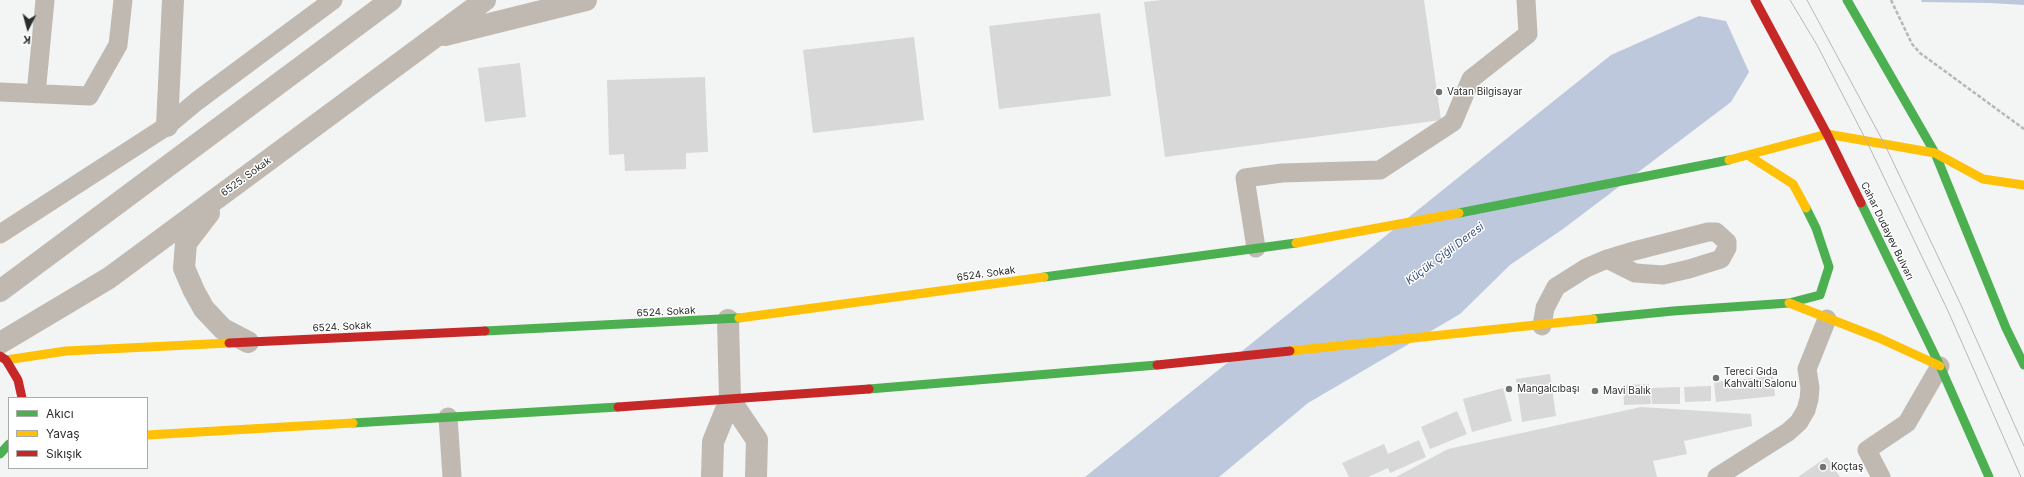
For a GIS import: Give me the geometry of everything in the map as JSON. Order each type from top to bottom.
[{"type":"street","points":[[167,126],[173,0]]},
{"type":"street","points":[[0,290],[391,0]]},
{"type":"street","name":"6525. Sokak","points":[[2,353],[109,278],[485,0]]},
{"type":"street","points":[[436,37],[586,0]]},
{"type":"street","name":"Cahar Dudayev Bulvarı","points":[[1755,0],[1827,134],[1940,366],[1989,477]]},
{"type":"street","points":[[1847,0],[1935,153],[2006,328],[2024,365]]},
{"type":"street","points":[[1827,134],[1935,153],[1983,179],[2024,185]]},
{"type":"street","name":"6524. Sokak","points":[[2,353],[728,320],[1322,239],[1629,181],[1749,156],[1827,134]]},
{"type":"street","points":[[148,435],[730,400],[1166,364],[1542,326],[1674,311],[1789,303],[1820,295],[1829,267],[1816,228],[1793,184],[1749,156]]},
{"type":"street","points":[[234,186],[205,217],[186,243],[184,268],[194,292],[204,309],[223,329],[248,342]]},
{"type":"street","points":[[1789,303],[1879,338],[1940,366]]},
{"type":"street","points":[[712,477],[713,442],[730,400],[728,320]]},
{"type":"street","points":[[2,353],[18,380],[22,397]]},
{"type":"street","points":[[730,400],[757,440],[756,477]]},
{"type":"street","points":[[0,454],[8,445]]},
{"type":"lane","points":[[36,94],[45,0]]},
{"type":"lane","points":[[0,92],[89,96],[118,45],[123,0]]},
{"type":"lane","points":[[0,234],[167,126],[197,101],[333,0]]},
{"type":"lane","points":[[1256,248],[1245,178],[1282,173],[1380,170],[1453,122],[1471,79],[1528,34],[1526,0]]},
{"type":"lane","points":[[1542,326],[1545,308],[1556,287],[1586,268],[1607,259],[1708,232],[1716,232],[1726,242],[1727,248],[1721,259],[1689,270],[1662,275],[1635,273],[1607,259]]},
{"type":"lane","points":[[1717,477],[1788,432],[1799,422],[1806,410],[1809,399],[1808,368],[1827,319]]},
{"type":"lane","points":[[1881,477],[1867,450],[1907,423],[1940,366]]},
{"type":"lane","points":[[448,417],[452,477]]},
{"type":"path","points":[[1891,0],[1912,44],[1920,53],[2024,128]]},
{"type":"water","points":[[1921,0],[2024,0],[2024,5],[1922,2]]},
{"type":"water","name":"Küçük Çiğli Deresi","points":[[1699,16],[1726,21],[1749,72],[1731,102],[1563,229],[1510,265],[1460,314],[1308,403],[1219,477],[1085,477],[1611,55]]},
{"type":"building","points":[[1162,0],[1424,0],[1441,120],[1165,157],[1144,2]]},
{"type":"building","points":[[1100,13],[1111,96],[999,109],[989,26]]},
{"type":"building","points":[[914,37],[924,120],[813,133],[803,50]]},
{"type":"building","points":[[520,63],[526,117],[485,122],[478,68]]},
{"type":"building","points":[[705,77],[708,152],[686,153],[686,169],[625,171],[624,154],[609,155],[607,80]]},
{"type":"building","points":[[1550,374],[1556,416],[1522,422],[1516,379]]},
{"type":"building","points":[[1773,376],[1775,396],[1716,402],[1714,382]]},
{"type":"building","points":[[1649,384],[1651,404],[1624,405],[1623,385]]},
{"type":"building","points":[[1711,386],[1711,401],[1685,402],[1684,387]]},
{"type":"building","points":[[1680,387],[1680,404],[1652,404],[1651,388]]},
{"type":"building","points":[[1503,388],[1512,421],[1472,432],[1463,399]]},
{"type":"building","points":[[1641,407],[1751,414],[1752,426],[1684,441],[1687,454],[1653,461],[1657,477],[1396,477],[1448,449]]},
{"type":"building","points":[[1457,411],[1467,434],[1430,449],[1421,427]]},
{"type":"building","points":[[1419,440],[1426,457],[1390,473],[1388,468],[1368,477],[1349,477],[1342,463],[1384,444],[1388,454]]},
{"type":"building","name":"Koçtaş","points":[[1827,457],[1840,477],[1798,477]]},
{"type":"tram line","points":[[1790,0],[1817,45],[1867,142],[1948,311],[2021,477]]},
{"type":"tram line","points":[[1807,0],[1885,145],[1961,305],[2024,446]]},
{"type":"traffic: fast","points":[[1847,0],[1935,153],[2006,328],[2024,365]]},
{"type":"traffic: fast","points":[[1459,213],[1729,160]]},
{"type":"traffic: fast","points":[[1861,203],[1940,366],[1989,477]]},
{"type":"traffic: fast","points":[[1593,319],[1673,311],[1789,303],[1820,295],[1829,267],[1816,228],[1806,208]]},
{"type":"traffic: fast","points":[[1044,277],[1296,243]]},
{"type":"traffic: fast","points":[[485,331],[739,318]]},
{"type":"traffic: fast","points":[[869,389],[1157,365]]},
{"type":"traffic: fast","points":[[353,423],[618,407]]},
{"type":"traffic: fast","points":[[0,454],[8,445]]},
{"type":"traffic: slow","points":[[1729,160],[1827,134],[1935,153],[1983,179],[2024,185]]},
{"type":"traffic: slow","points":[[1749,156],[1793,184],[1806,208]]},
{"type":"traffic: slow","points":[[1296,243],[1459,213]]},
{"type":"traffic: slow","points":[[739,318],[1044,277]]},
{"type":"traffic: slow","points":[[1789,303],[1879,338],[1940,366]]},
{"type":"traffic: slow","points":[[1290,351],[1593,319]]},
{"type":"traffic: slow","points":[[6,360],[66,351],[229,343]]},
{"type":"traffic: slow","points":[[148,435],[353,423]]},
{"type":"traffic: jam","points":[[1755,0],[1827,134],[1861,203]]},
{"type":"traffic: jam","points":[[229,343],[485,331]]},
{"type":"traffic: jam","points":[[1157,365],[1290,351]]},
{"type":"traffic: jam","points":[[0,356],[6,360],[18,380],[22,397]]},
{"type":"traffic: jam","points":[[618,407],[869,389]]},
{"type":"place","name":"Vatan Bilgisayar","points":[[1439,92]]},
{"type":"place","name":"Tereci Gıda Kahvaltı Salonu","points":[[1716,378]]},
{"type":"place","name":"Mangalcıbaşı","points":[[1509,389]]},
{"type":"place","name":"Mavi Balık","points":[[1595,391]]},
{"type":"place","name":"Koçtaş","points":[[1823,467]]}]
